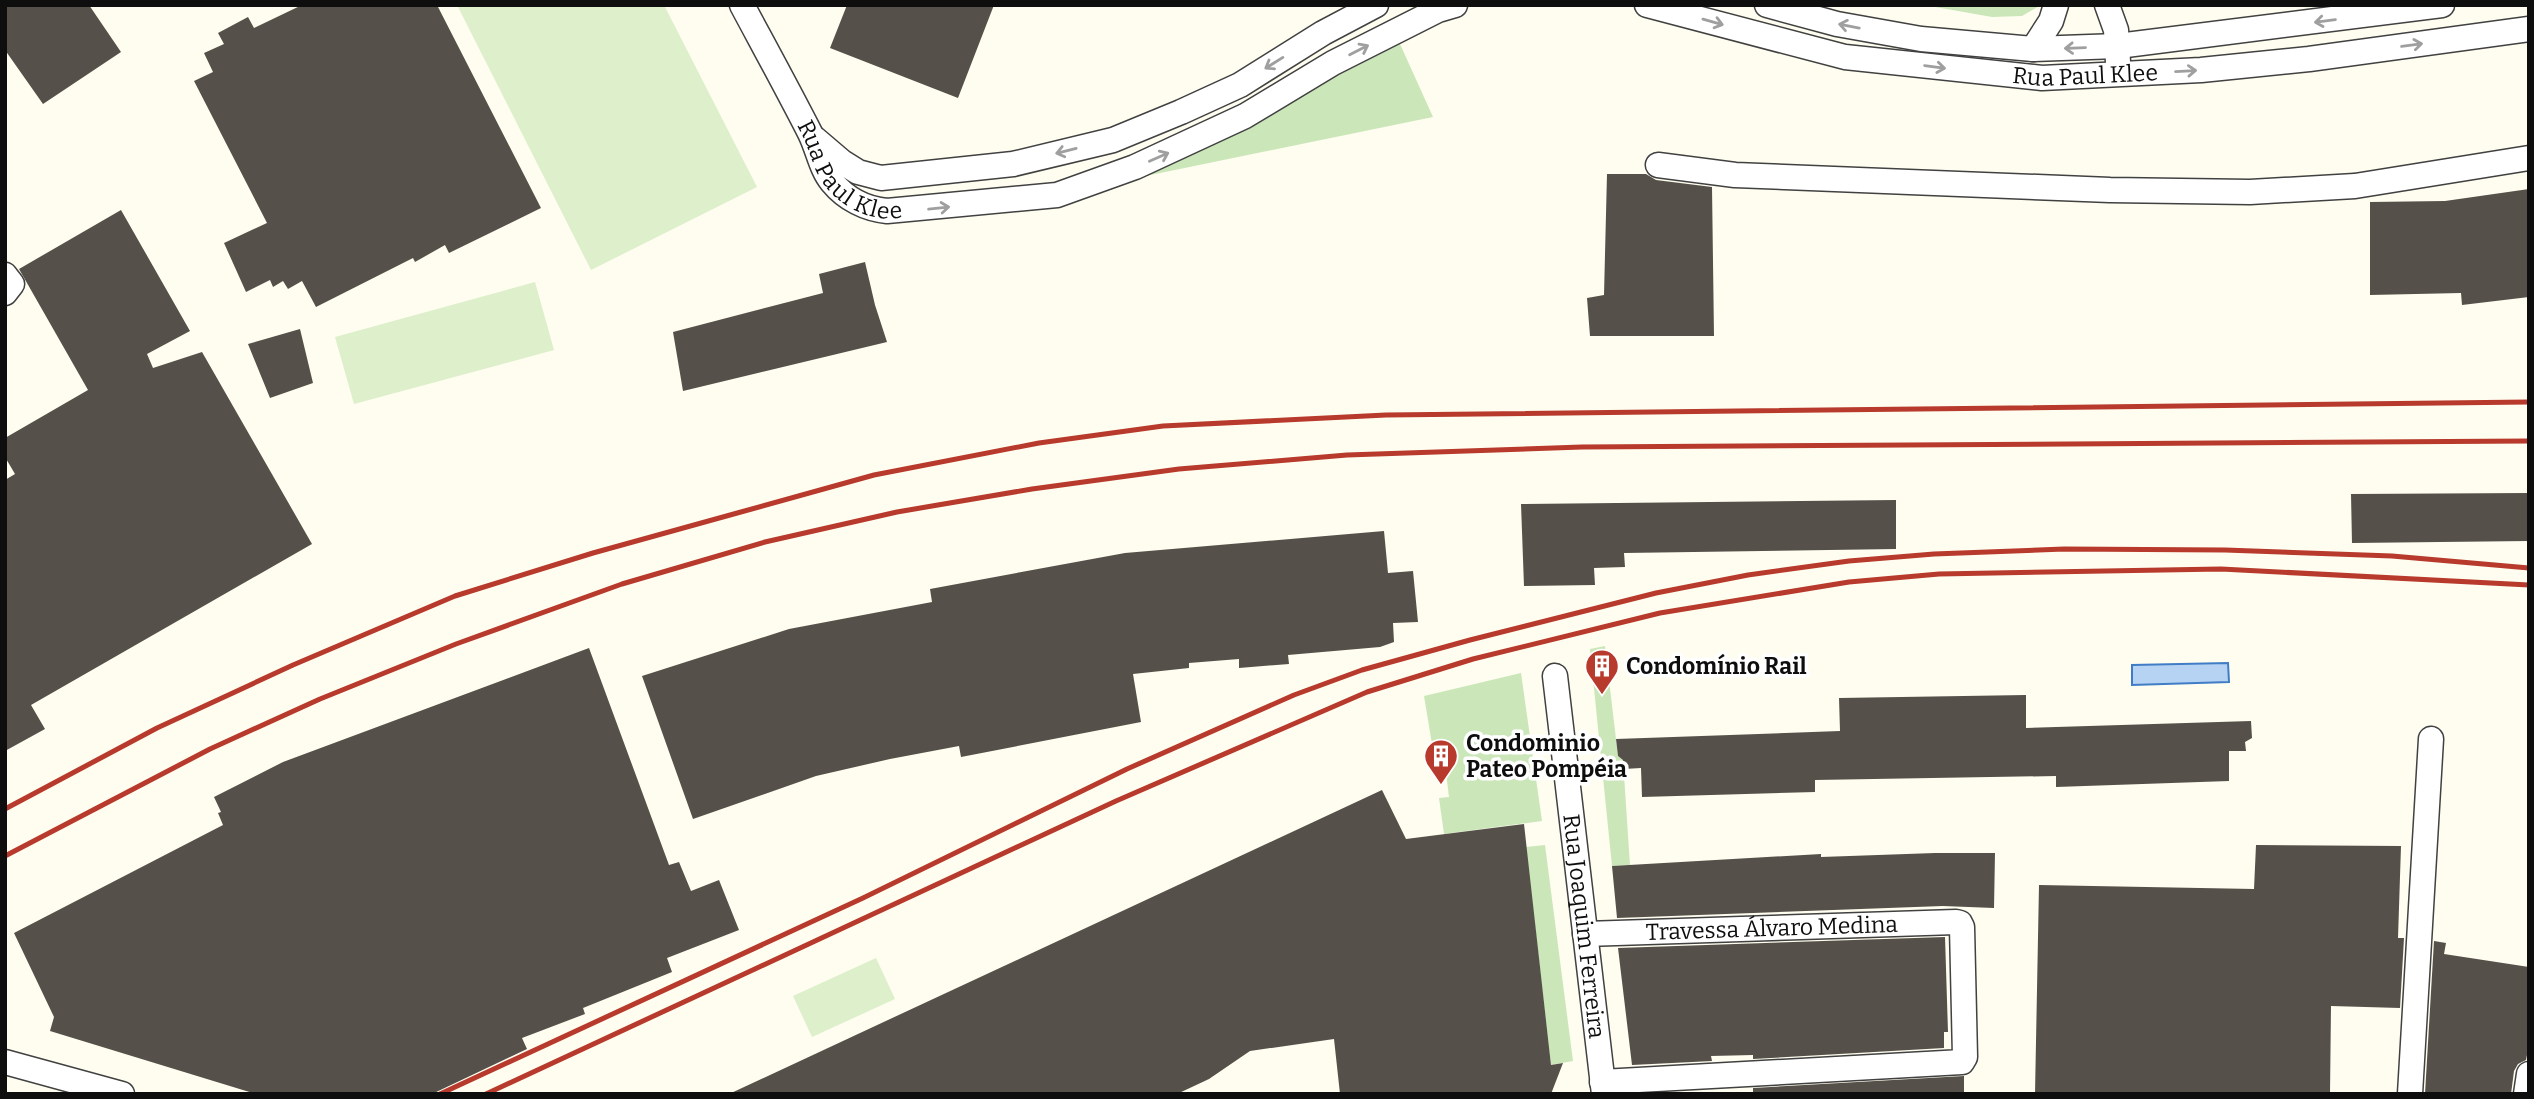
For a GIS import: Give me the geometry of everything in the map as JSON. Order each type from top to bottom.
[{"type":"street","points":[[742,5],[811,136]]},
{"type":"street","name":"Rua Paul Klee","points":[[811,136],[858,172],[881,178],[1013,164],[1113,140],[1181,111],[1240,85],[1322,33],[1376,5]]},
{"type":"street","name":"Rua Paul Klee","points":[[811,136],[827,176],[853,200],[873,210],[909,211],[1057,195],[1135,167],[1192,142],[1245,116],[1333,63],[1438,10],[1455,5]]},
{"type":"street","name":"Rua Paul Klee","points":[[1647,5],[1845,57],[2042,78],[2201,71],[2309,60],[2529,29]]},
{"type":"street","name":"Rua Paul Klee","points":[[1767,5],[1791,9],[1838,24],[1922,39],[2033,49],[2118,46],[2442,5]]},
{"type":"street","points":[[2033,49],[2056,5]]},
{"type":"street","points":[[2107,5],[2116,30],[2118,75]]},
{"type":"street","points":[[1658,165],[1735,175],[2096,190],[2250,192],[2355,186],[2529,158]]},
{"type":"street","points":[[5,275],[12,284],[5,293]]},
{"type":"street","name":"Rua Joaquim Ferreira","points":[[1555,676],[1603,1088]]},
{"type":"street","points":[[2410,1094],[2431,739]]},
{"type":"street","name":"Travessa Álvaro Medina","points":[[1586,934],[1960,923],[1962,927],[1965,1057],[1962,1062],[1603,1088]]},
{"type":"street","points":[[5,1062],[122,1094]]},
{"type":"street","points":[[2526,1094],[2529,1074]]},
{"type":"green space","points":[[457,5],[664,5],[757,187],[591,270]]},
{"type":"green space","points":[[1924,5],[2041,5],[2022,16],[1992,17]]},
{"type":"green space","points":[[1400,44],[1433,117],[1136,178]]},
{"type":"green space","points":[[535,282],[554,350],[354,404],[335,337]]},
{"type":"green space","points":[[1605,646],[1618,756],[1623,760],[1630,865],[1612,866],[1590,649]]},
{"type":"green space","points":[[1521,673],[1542,821],[1444,834],[1439,798],[1449,797],[1446,773],[1437,774],[1424,696]]},
{"type":"green space","points":[[1545,845],[1573,1061],[1551,1065],[1526,847]]},
{"type":"green space","points":[[876,958],[895,999],[812,1037],[793,996]]},
{"type":"water","points":[[2228,663],[2229,682],[2132,685],[2132,665]]},
{"type":"building","points":[[5,5],[89,5],[121,52],[43,104],[5,50]]},
{"type":"building","points":[[302,5],[437,5],[541,208],[449,253],[445,245],[415,262],[413,258],[316,307],[302,281],[288,289],[283,281],[273,287],[270,280],[246,292],[224,243],[267,223],[194,81],[213,72],[204,53],[224,44],[218,33],[248,17],[254,28]]},
{"type":"building","points":[[847,5],[994,5],[958,98],[830,48]]},
{"type":"building","points":[[1607,174],[1646,174],[1656,180],[1712,187],[1714,336],[1590,336],[1587,298],[1604,295]]},
{"type":"building","points":[[2529,189],[2529,297],[2462,305],[2461,293],[2370,295],[2370,202],[2445,201]]},
{"type":"building","points":[[121,210],[190,331],[147,354],[153,368],[202,352],[312,544],[31,705],[45,729],[5,751],[5,480],[15,474],[5,457],[5,438],[88,390],[19,269]]},
{"type":"building","points":[[865,262],[887,342],[683,391],[673,332],[823,293],[819,274]]},
{"type":"building","points":[[300,329],[313,383],[270,398],[248,344]]},
{"type":"building","points":[[2529,493],[2529,541],[2352,543],[2351,494]]},
{"type":"building","points":[[1896,500],[1896,549],[1624,553],[1625,567],[1594,568],[1595,585],[1524,586],[1521,504]]},
{"type":"building","points":[[1384,531],[1388,573],[1413,571],[1418,622],[1393,623],[1394,642],[1380,647],[1288,655],[1289,664],[1239,668],[1239,659],[1189,663],[1189,668],[1133,674],[1141,722],[961,757],[959,746],[890,759],[816,776],[693,819],[642,676],[789,629],[932,602],[930,589],[1125,553]]},
{"type":"building","points":[[589,648],[669,865],[679,862],[691,891],[719,880],[739,930],[667,958],[672,972],[583,1008],[585,1014],[522,1038],[527,1049],[432,1094],[256,1094],[50,1031],[54,1017],[14,933],[223,825],[214,797],[283,762]]},
{"type":"building","points":[[2026,695],[2026,728],[2251,721],[2252,738],[2245,742],[2246,751],[2229,751],[2229,781],[2056,787],[2056,776],[1815,780],[1815,792],[1642,797],[1641,768],[1624,769],[1623,760],[1618,756],[1616,739],[1840,731],[1839,698]]},
{"type":"building","points":[[1382,790],[1406,839],[1524,824],[1551,1065],[1563,1063],[1551,1094],[1340,1094],[1334,1039],[1250,1051],[1209,1079],[1177,1094],[729,1094]]},
{"type":"building","points":[[2256,845],[2401,846],[2398,938],[2404,938],[2400,1008],[2331,1006],[2330,1094],[2035,1094],[2039,885],[2254,889]]},
{"type":"building","points":[[1995,853],[1994,908],[1943,906],[1617,918],[1612,866],[1821,854],[1821,857]]},
{"type":"building","points":[[1945,937],[1948,1032],[1944,1032],[1944,1048],[1753,1059],[1753,1055],[1711,1056],[1712,1061],[1632,1065],[1618,948]]},
{"type":"building","points":[[2434,941],[2446,943],[2444,954],[2529,967],[2529,1045],[2526,1060],[2518,1064],[2514,1071],[2511,1094],[2425,1094]]},
{"type":"building","points":[[1964,1076],[1964,1094],[1753,1094],[1753,1088]]},
{"type":"railway","points":[[5,809],[157,728],[293,665],[455,596],[593,553],[874,475],[1039,443],[1163,426],[1386,415],[2529,402]]},
{"type":"railway","points":[[5,856],[210,749],[320,699],[456,644],[622,584],[765,542],[897,512],[1032,489],[1179,469],[1347,455],[1582,447],[2529,441]]},
{"type":"railway","points":[[440,1094],[863,898],[1127,769],[1294,695],[1362,670],[1656,593],[1748,575],[1849,561],[1934,554],[2064,549],[2225,550],[2392,556],[2529,568]]},
{"type":"railway","points":[[486,1094],[1116,801],[1367,692],[1473,659],[1660,613],[1849,582],[1939,574],[2221,569],[2529,585]]},
{"type":"place","name":"Condomínio Rail","points":[[1602,696]]},
{"type":"place","name":"Condominio Pateo Pompéia","points":[[1441,786]]}]
